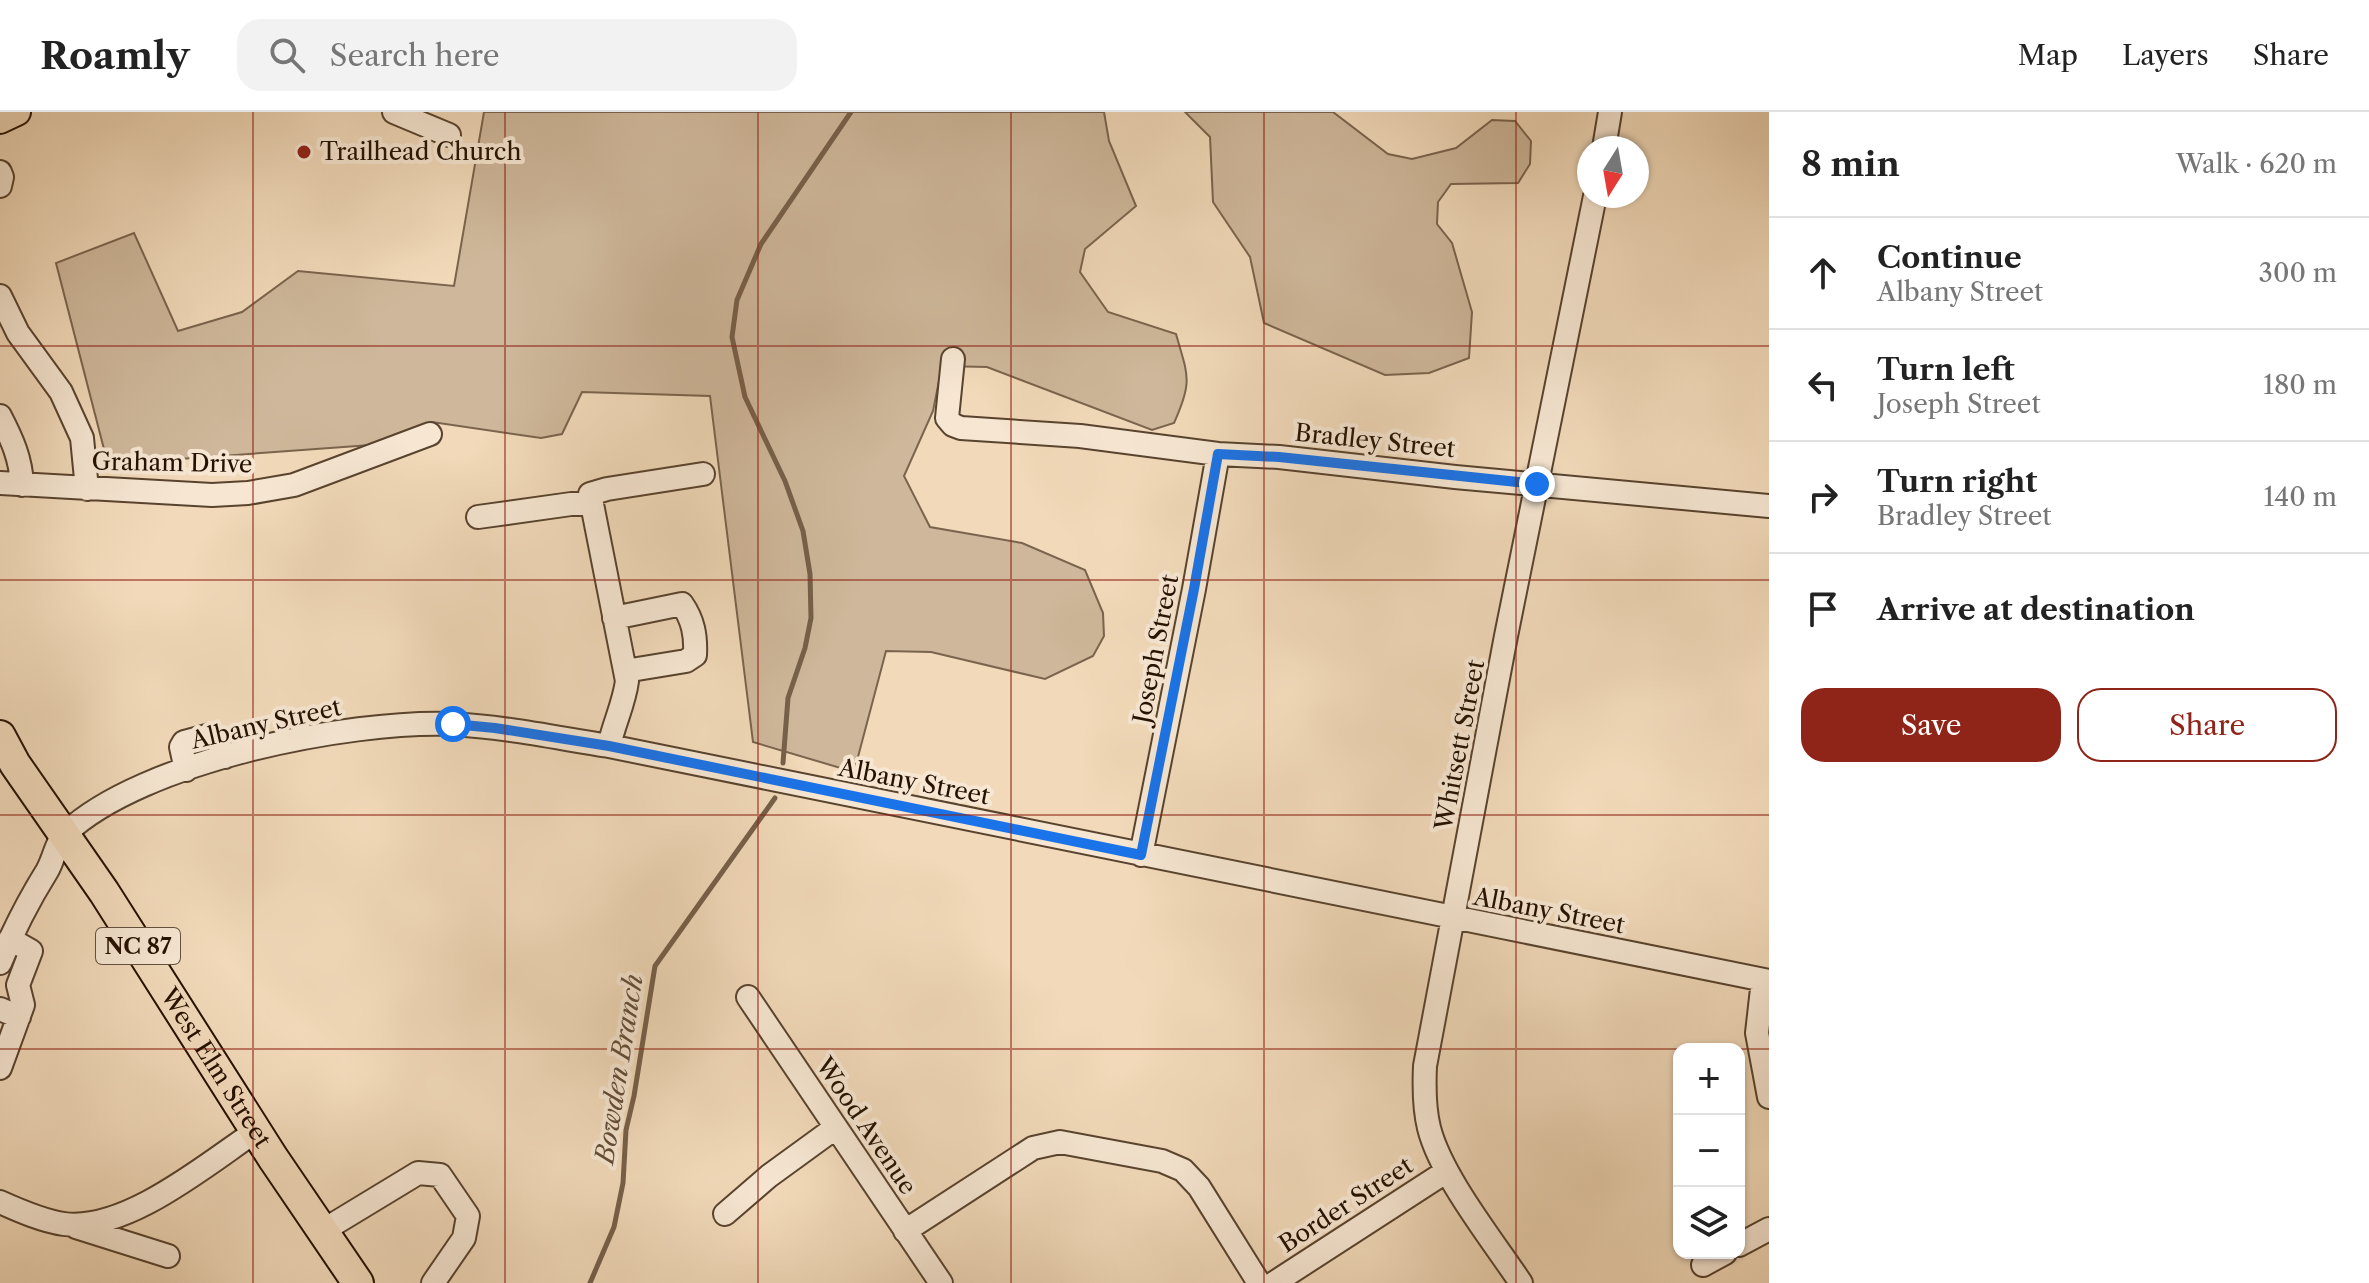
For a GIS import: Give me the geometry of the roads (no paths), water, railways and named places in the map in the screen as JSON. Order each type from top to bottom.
[{"type":"highway","name":"West Elm Street","points":[[0,736],[8,766],[104,892],[273,1158],[324,1230]]},
{"type":"highway","name":"NC 87","points":[[324,1230],[358,1283]]},
{"type":"street","points":[[394,112],[449,135]]},
{"type":"street","points":[[1606,136],[1610,112]]},
{"type":"street","points":[[0,172],[0,186]]},
{"type":"street","name":"Whitsett Street","points":[[1521,1283],[1447,1171],[1430,1130],[1425,1105],[1425,1066],[1593,208]]},
{"type":"street","points":[[0,296],[18,333],[61,392],[82,438],[87,489]]},
{"type":"street","name":"Bradley Street","points":[[953,359],[947,418],[953,425],[1080,436],[1218,454],[1279,457],[1769,506]]},
{"type":"street","points":[[0,416],[21,464],[11,484]]},
{"type":"street","name":"Graham Drive","points":[[11,484],[212,495],[248,493],[294,485],[430,434]]},
{"type":"street","name":"Joseph Street","points":[[1141,855],[1218,454]]},
{"type":"street","points":[[609,746],[615,721],[625,701],[627,681],[590,494],[598,490],[703,474]]},
{"type":"street","points":[[478,517],[591,504]]},
{"type":"street","points":[[614,618],[682,604],[691,617],[696,639],[695,655],[686,661],[625,671]]},
{"type":"street","name":"Albany Street","points":[[63,836],[95,809],[186,770],[225,757],[368,728],[410,724],[495,728],[609,746],[1766,980]]},
{"type":"street","points":[[0,963],[63,836]]},
{"type":"street","points":[[0,1068],[9,1013],[23,1005],[9,981],[31,951],[10,939]]},
{"type":"street","points":[[1766,980],[1757,1033],[1769,1097]]},
{"type":"street","name":"Wood Avenue","points":[[748,997],[941,1283]]},
{"type":"street","points":[[725,1214],[769,1176],[835,1128]]},
{"type":"street","points":[[67,1225],[95,1223],[156,1199],[256,1131]]},
{"type":"street","points":[[905,1231],[1033,1148],[1060,1142],[1162,1161],[1183,1170],[1199,1187],[1259,1283]]},
{"type":"street","name":"Border Street","points":[[1274,1283],[1447,1171]]},
{"type":"street","points":[[324,1230],[418,1173],[440,1175],[468,1216],[464,1238],[433,1283]]},
{"type":"street","points":[[0,1202],[168,1256]]},
{"type":"street","points":[[1745,1242],[1769,1229]]},
{"type":"street","points":[[1703,1265],[1714,1259]]},
{"type":"waterway","name":"Bowden Branch","points":[[783,763],[788,698],[805,648],[811,618],[810,574],[803,531],[785,481],[745,397],[732,337],[737,300],[761,244],[851,112]]},
{"type":"waterway","name":"Bowden Branch","points":[[590,1283],[614,1227],[623,1183],[626,1130],[655,966],[775,798]]},
{"type":"place","name":"Trailhead Church","points":[[304,152]]}]
